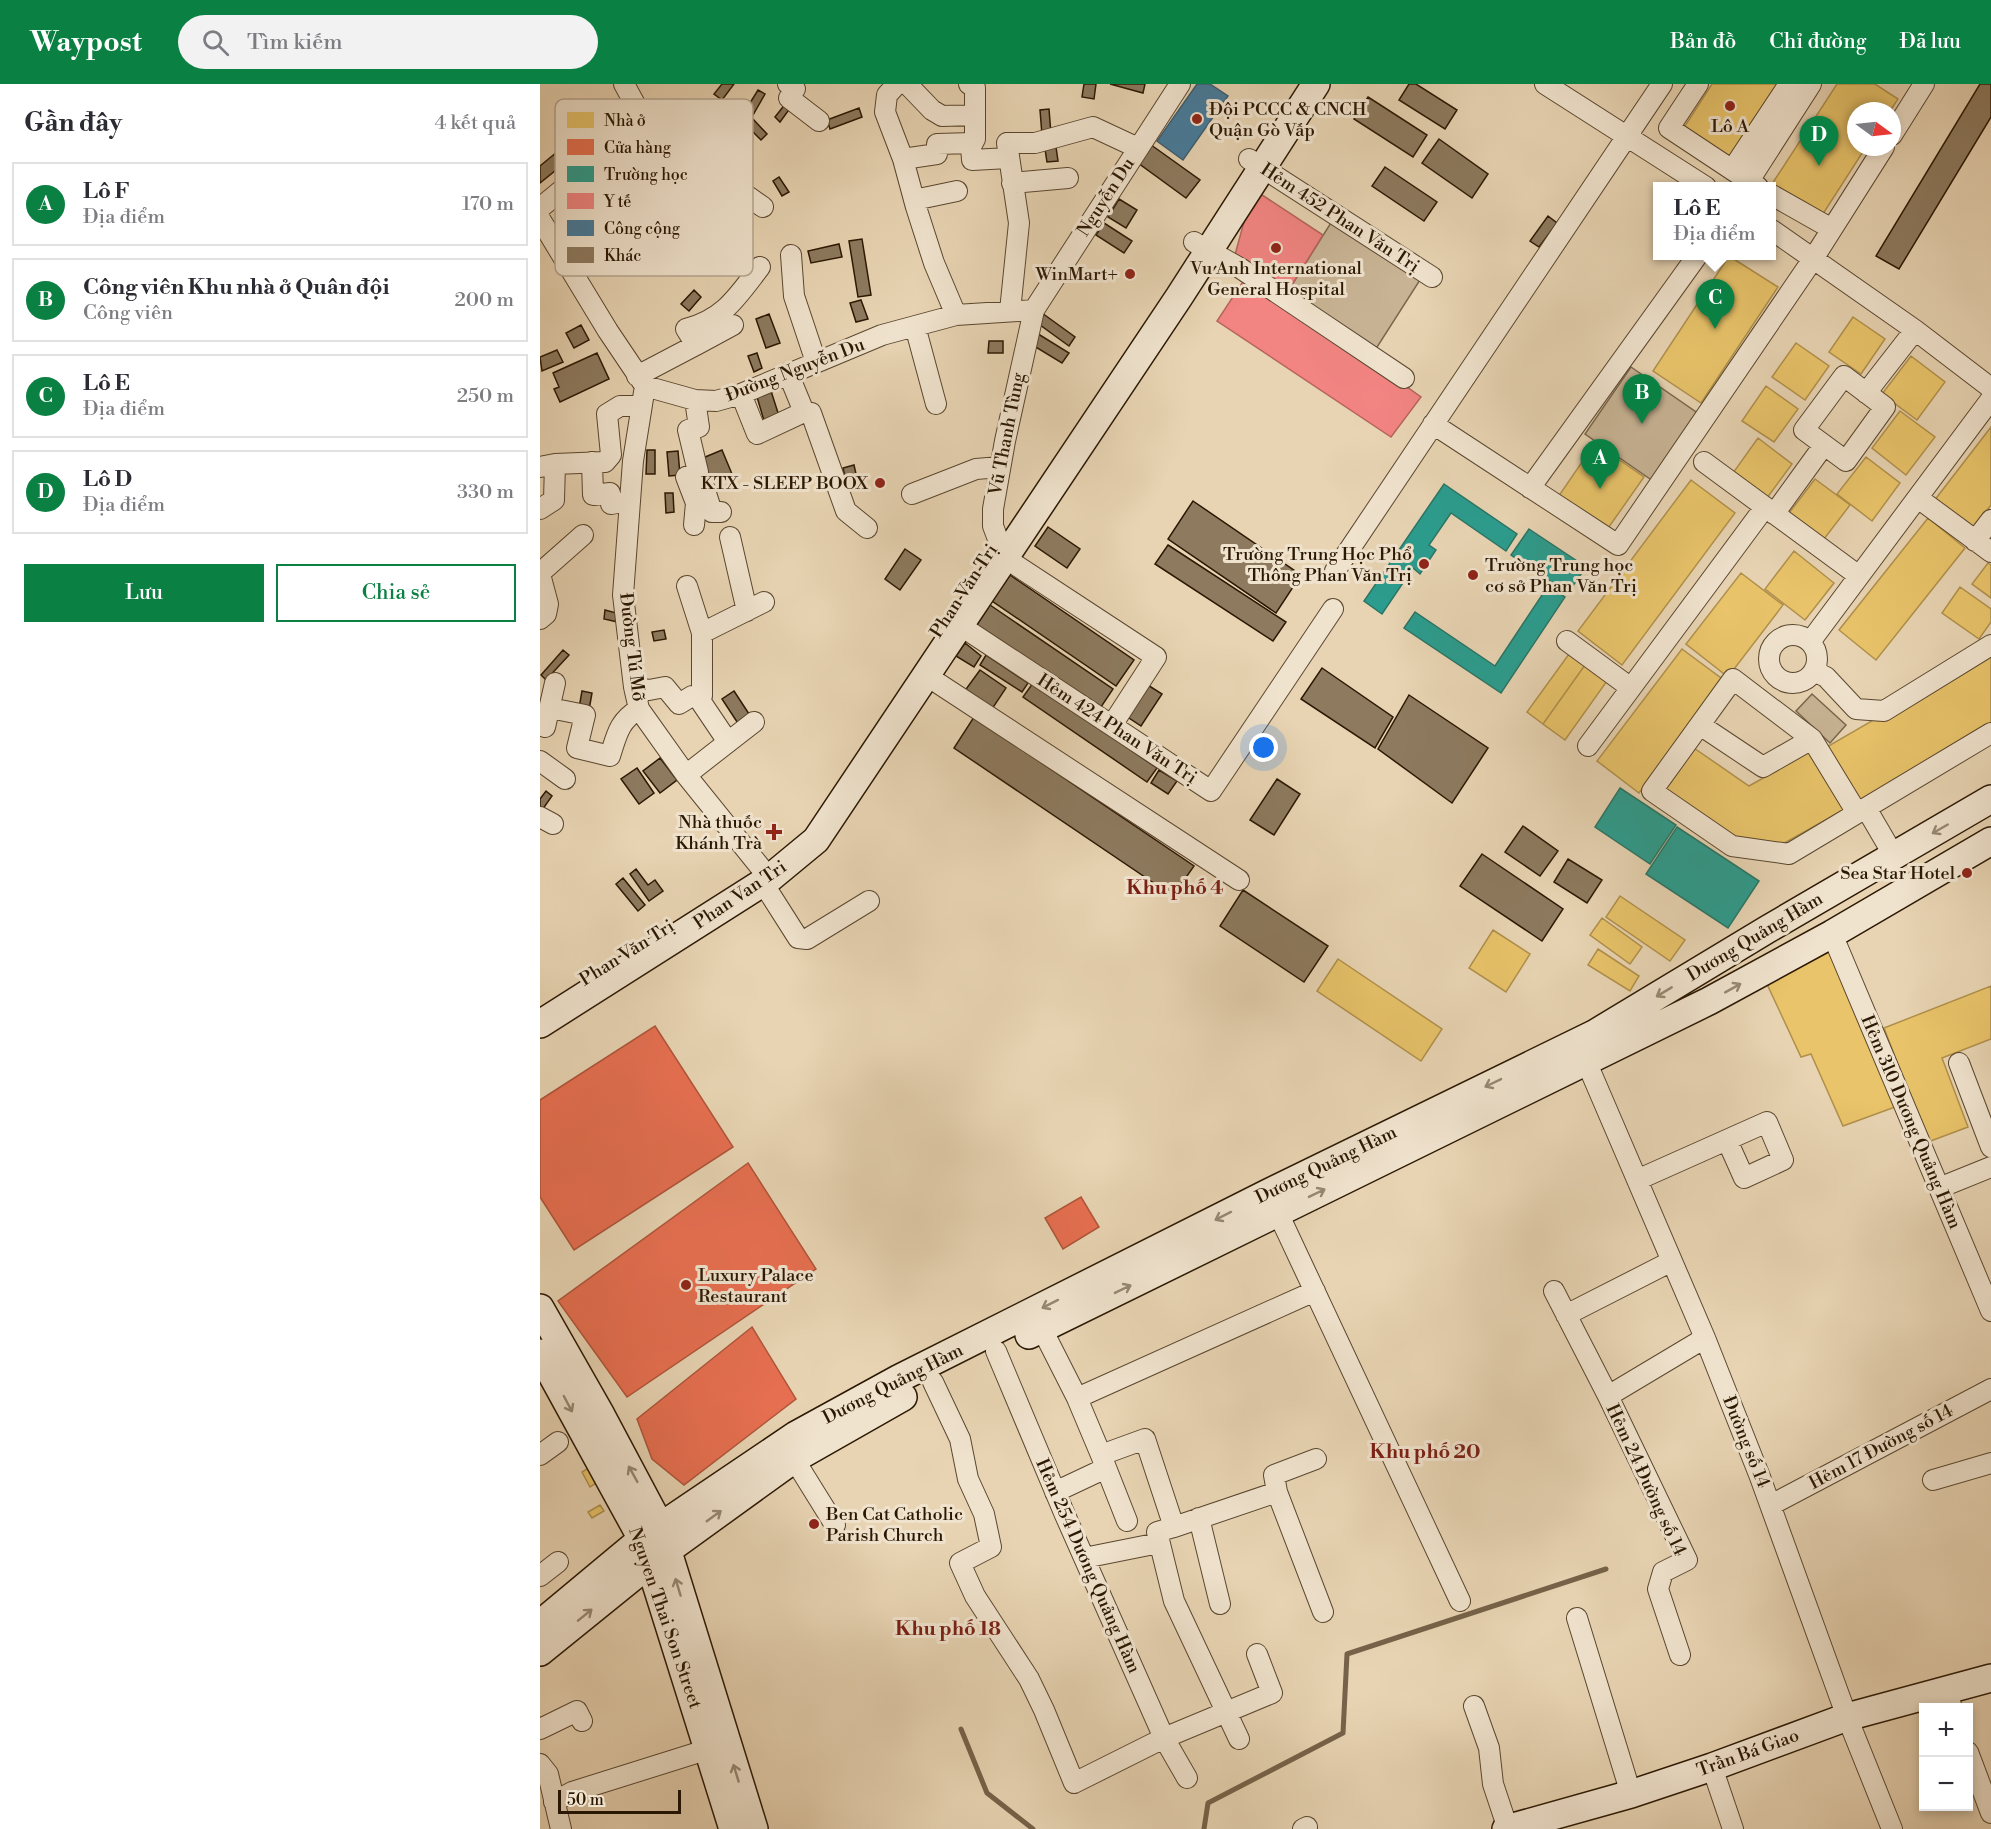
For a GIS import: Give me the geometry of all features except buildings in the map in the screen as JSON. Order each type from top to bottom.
[{"type":"street","points":[[624,84],[632,99]]},
{"type":"street","points":[[788,84],[795,90],[789,98],[819,121]]},
{"type":"street","points":[[897,84],[887,95],[885,111],[903,159],[934,263],[956,315]]},
{"type":"street","points":[[907,84],[932,110],[942,116],[975,115]]},
{"type":"street","points":[[969,84],[975,88],[975,140],[971,146],[972,160],[1093,127],[1138,148]]},
{"type":"street","name":"Nguyễn Du","points":[[1034,310],[1180,84]]},
{"type":"street","name":"Phan Văn Trị","points":[[899,703],[1255,163],[1298,84]]},
{"type":"street","points":[[1255,163],[1316,84]]},
{"type":"street","points":[[1545,84],[1700,182]]},
{"type":"street","points":[[1335,571],[1662,84]]},
{"type":"street","points":[[1698,84],[1668,128],[1746,181]]},
{"type":"street","points":[[1746,181],[1789,84]]},
{"type":"street","points":[[1746,181],[1811,84]]},
{"type":"street","points":[[1901,121],[1924,84]]},
{"type":"street","points":[[903,159],[937,154],[937,144],[973,143]]},
{"type":"street","points":[[1008,151],[1019,223],[1010,311]]},
{"type":"street","points":[[1432,424],[1618,545],[1813,259],[1878,156]]},
{"type":"street","name":"Hẻm 452 Phan Văn Trị","points":[[1255,163],[1432,277]]},
{"type":"street","points":[[1012,183],[1068,178]]},
{"type":"street","points":[[914,200],[957,191]]},
{"type":"street","points":[[540,208],[555,196]]},
{"type":"street","points":[[1776,197],[1832,229]]},
{"type":"street","points":[[753,200],[763,207]]},
{"type":"street","points":[[540,219],[555,243]]},
{"type":"street","points":[[1776,233],[1915,330],[1991,388]]},
{"type":"street","points":[[1201,246],[1240,268],[1404,378]]},
{"type":"street","points":[[791,255],[794,296],[816,362]]},
{"type":"street","points":[[1530,488],[1693,260]]},
{"type":"street","points":[[696,345],[686,329],[703,324],[717,316],[737,298],[760,267]]},
{"type":"street","points":[[576,276],[641,381],[696,345],[733,325]]},
{"type":"street","name":"Đường Nguyễn Du","points":[[641,381],[695,400],[716,401],[741,394],[882,335],[956,315],[1034,310]]},
{"type":"street","name":"Vũ Thanh Tùng","points":[[1001,549],[993,526],[993,509],[1000,466],[1034,310]]},
{"type":"street","points":[[915,326],[936,404]]},
{"type":"street","points":[[1866,393],[1915,330]]},
{"type":"street","points":[[788,374],[804,412]]},
{"type":"street","points":[[1844,376],[1866,393],[1886,407],[1846,461],[1804,430],[1844,376]]},
{"type":"street","name":"Đường Tú Mỡ","points":[[641,381],[641,406],[630,501],[623,595],[634,687],[639,709],[762,875],[798,938],[807,939],[869,901]]},
{"type":"street","points":[[741,394],[757,434],[804,412],[811,413],[846,511],[867,528]]},
{"type":"street","points":[[1810,642],[1991,399]]},
{"type":"street","points":[[695,400],[699,427],[688,430],[698,472],[712,512],[721,512]]},
{"type":"street","points":[[540,509],[554,500],[547,466],[605,462],[611,455],[607,414],[620,406],[641,406]]},
{"type":"street","points":[[1588,746],[1770,510],[1824,445]]},
{"type":"street","points":[[592,462],[593,495],[610,493],[611,504],[630,501]]},
{"type":"street","points":[[1704,462],[1859,576]]},
{"type":"street","points":[[912,494],[976,470],[1000,466]]},
{"type":"street","points":[[694,525],[696,503],[686,477],[698,472]]},
{"type":"street","points":[[1918,498],[1991,552]]},
{"type":"street","points":[[1975,540],[1991,520]]},
{"type":"street","points":[[540,619],[546,614],[548,604],[540,573],[583,535]]},
{"type":"street","points":[[702,633],[756,607],[730,537]]},
{"type":"street","points":[[1001,549],[1156,657],[1112,725]]},
{"type":"street","name":"Phan Văn Trị","points":[[899,703],[927,676],[961,626],[1001,549]]},
{"type":"street","points":[[634,687],[650,690],[665,687],[679,704],[692,696],[702,696],[702,633],[687,586]]},
{"type":"street","name":"Hẻm 424 Phan Văn Trị","points":[[961,626],[1211,791],[1333,609]]},
{"type":"street","points":[[1788,635],[1804,637],[1810,642],[1817,656],[1814,671],[1802,682],[1786,683],[1779,679],[1769,666],[1771,650],[1775,643],[1788,635]]},
{"type":"street","points":[[1567,641],[1631,688]]},
{"type":"street","points":[[1814,671],[1826,677],[1856,709],[1884,711],[1991,645]]},
{"type":"street","points":[[927,676],[1239,880]]},
{"type":"street","points":[[1894,856],[1861,811],[1812,739],[1733,679],[1652,791],[1732,846],[1789,854],[1861,811],[1991,733]]},
{"type":"street","points":[[1762,701],[1779,679]]},
{"type":"street","points":[[545,727],[555,683]]},
{"type":"street","points":[[697,696],[728,742]]},
{"type":"street","name":"Phan Van Tri","points":[[540,1024],[639,953],[816,840],[899,703]]},
{"type":"street","points":[[550,708],[585,715],[577,748],[610,756],[620,725],[629,715],[639,709]]},
{"type":"street","points":[[686,775],[754,722]]},
{"type":"street","points":[[1700,725],[1763,766],[1812,739]]},
{"type":"street","points":[[540,761],[565,779]]},
{"type":"street","name":"Dương Quảng Hàm","points":[[540,1624],[655,1545],[794,1459],[906,1395],[1278,1213],[1582,1052],[1894,856],[1991,799]]},
{"type":"street","name":"Dương Quảng Hàm","points":[[540,1652],[655,1545],[796,1435],[898,1379],[1268,1193],[1582,1052],[1709,1001],[1832,934],[1991,841]]},
{"type":"street","name":"Hẻm 310 Dương Quảng Hàm","points":[[1832,934],[1991,1311]]},
{"type":"street","name":"Phan Văn Trị","points":[[540,1009],[639,953]]},
{"type":"street","name":"Đường số 14","points":[[1582,1052],[1705,1338],[1771,1505],[1847,1717],[1892,1829]]},
{"type":"street","points":[[1959,1063],[1991,1147]]},
{"type":"street","points":[[1637,1180],[1727,1140]]},
{"type":"street","points":[[1939,1188],[1991,1167]]},
{"type":"street","points":[[1278,1213],[1460,1601]]},
{"type":"street","points":[[1566,1314],[1672,1261]]},
{"type":"street","points":[[1077,1398],[1315,1291]]},
{"type":"street","name":"Hẻm 24 Đường số 14","points":[[1554,1291],[1608,1396],[1687,1560],[1663,1572],[1658,1589],[1680,1654]]},
{"type":"street","name":"Nguyen Thai Son Street","points":[[540,1308],[601,1415],[655,1545],[709,1749],[734,1829]]},
{"type":"street","points":[[1042,1329],[1077,1398],[1127,1521]]},
{"type":"street","name":"Hẻm 24 Đường số 14","points":[[1608,1396],[1705,1338]]},
{"type":"street","name":"Hẻm 254 Dương Quảng Hàm","points":[[996,1351],[1055,1492],[1164,1738],[1187,1778]]},
{"type":"street","name":"Nguyen Thai Son Street","points":[[540,1353],[655,1545]]},
{"type":"street","points":[[933,1382],[960,1439],[968,1479],[984,1514],[991,1548],[960,1563],[975,1596],[1029,1679],[1074,1783],[1164,1738],[1272,1693],[1257,1654]]},
{"type":"street","name":"Hẻm 17 Đường số 14","points":[[1771,1505],[1991,1389]]},
{"type":"street","points":[[1055,1492],[1145,1439],[1174,1527]]},
{"type":"street","points":[[540,1455],[558,1442]]},
{"type":"street","points":[[794,1459],[835,1526]]},
{"type":"street","points":[[1316,1459],[1274,1475],[1277,1492],[1323,1612]]},
{"type":"street","points":[[1934,1480],[1991,1463]]},
{"type":"street","points":[[1239,1739],[1174,1601],[1157,1532],[1277,1492]]},
{"type":"street","points":[[1199,1518],[1220,1604]]},
{"type":"street","points":[[1084,1558],[1159,1543]]},
{"type":"street","points":[[655,1545],[753,1829]]},
{"type":"street","points":[[540,1575],[558,1562]]},
{"type":"street","points":[[1577,1618],[1631,1794]]},
{"type":"street","name":"Trần Bá Giao","points":[[1507,1829],[1631,1794],[1847,1717],[1949,1699],[1991,1678]]},
{"type":"street","points":[[1474,1706],[1489,1748],[1493,1784],[1507,1829]]},
{"type":"street","points":[[540,1729],[577,1711],[582,1721]]},
{"type":"street","points":[[553,1816],[572,1792],[709,1749]]},
{"type":"street","points":[[1970,1757],[1991,1813]]},
{"type":"street","points":[[540,1764],[548,1774],[553,1816]]},
{"type":"street","points":[[1712,1767],[1733,1829]]},
{"type":"shaded area","points":[[1339,210],[1427,269],[1372,355],[1285,296]]},
{"type":"shaded area","points":[[1631,367],[1699,414],[1653,481],[1585,434]]},
{"type":"shaded area","points":[[1812,694],[1846,725],[1830,743],[1796,711]]},
{"type":"waterway","points":[[1204,1829],[1208,1803],[1343,1733],[1347,1654],[1606,1569]]},
{"type":"waterway","points":[[961,1729],[987,1793],[1033,1829]]},
{"type":"place","name":"Lô A","points":[[1730,106]]},
{"type":"place","name":"Đội PCCC & CNCH Quận Gò Vấp","points":[[1197,119]]},
{"type":"place","name":"Lô D","points":[[1819,166]]},
{"type":"place","name":"Vu Anh International General Hospital","points":[[1276,248]]},
{"type":"place","name":"WinMart+","points":[[1130,274]]},
{"type":"place","name":"Lô E","points":[[1715,329]]},
{"type":"place","name":"Công viên Khu nhà ở Quân đội","points":[[1642,424]]},
{"type":"place","name":"KTX - SLEEP BOOX","points":[[880,483]]},
{"type":"place","name":"Lô F","points":[[1600,489]]},
{"type":"place","name":"Trường Trung Học Phổ Thông Phan Văn Trị","points":[[1424,564]]},
{"type":"place","name":"Trường Trung học cơ sở Phan Văn Trị","points":[[1473,575]]},
{"type":"place","name":"Nhà thuốc Khánh Trà","points":[[774,832]]},
{"type":"place","name":"Sea Star Hotel","points":[[1967,873]]},
{"type":"place","name":"Luxury Palace Restaurant","points":[[686,1285]]},
{"type":"place","name":"Ben Cat Catholic Parish Church","points":[[814,1524]]},
{"type":"district","name":"Khu phố 4","points":[[1175,888]]},
{"type":"district","name":"Khu phố 20","points":[[1425,1452]]},
{"type":"district","name":"Khu phố 18","points":[[948,1629]]}]
